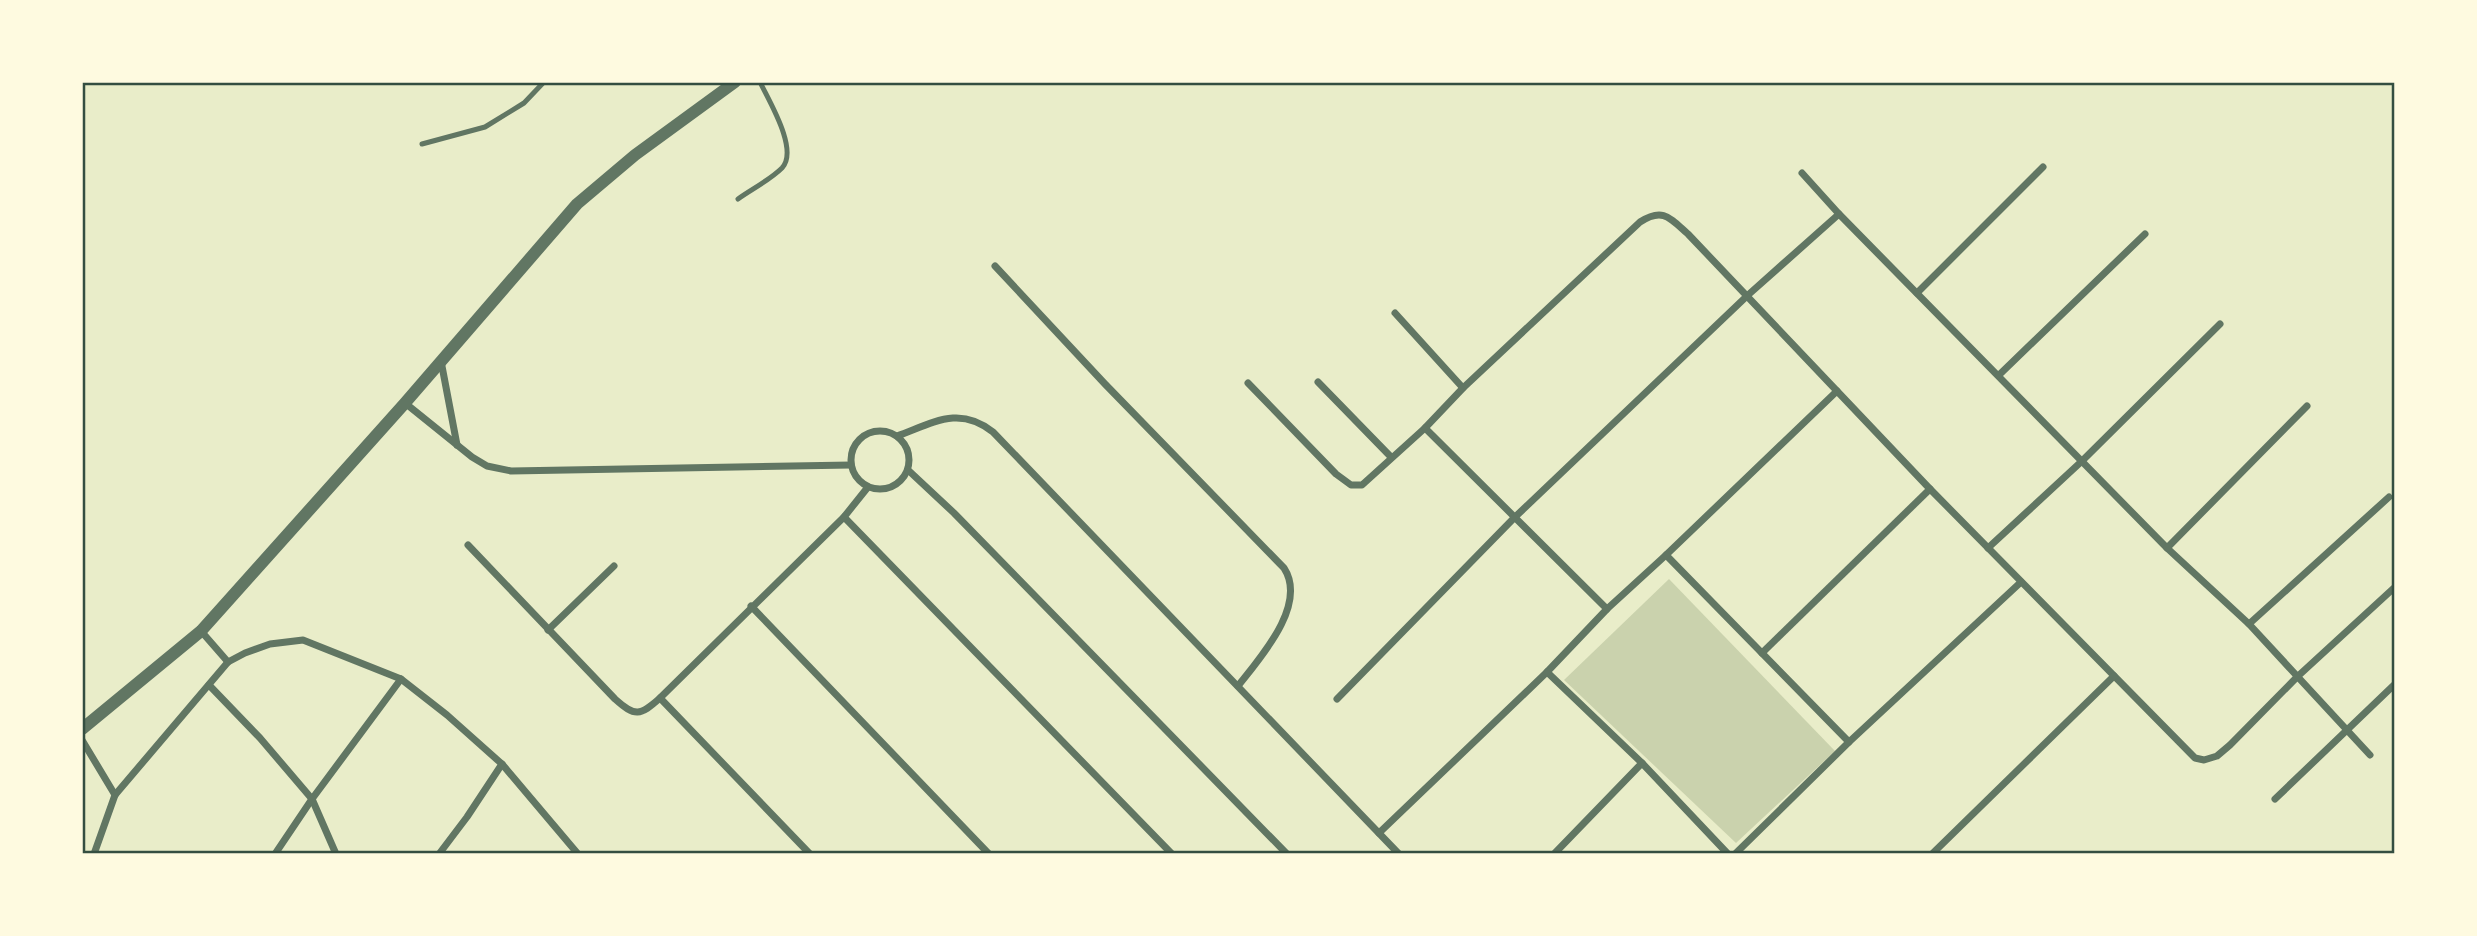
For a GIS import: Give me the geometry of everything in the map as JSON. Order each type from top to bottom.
[{"type":"street","points":[[82,729],[201,631],[405,403],[576,204],[635,155],[735,82]]},
{"type":"street","points":[[1917,292],[2043,167]]},
{"type":"street","points":[[1802,173],[2167,548],[2249,624],[2370,755]]},
{"type":"street","points":[[1248,383],[1345,481],[1351,485],[1362,485],[1635,226],[1657,214],[1671,218],[1748,295],[1930,489],[2195,758],[2204,760],[2217,756],[2230,745],[2297,677],[2395,587]]},
{"type":"street","points":[[1337,699],[1514,518],[1748,295],[1839,214]]},
{"type":"street","points":[[1999,375],[2146,234]]},
{"type":"street","points":[[995,266],[1105,384],[1284,568],[1290,578],[1292,591],[1279,628],[1267,650],[1238,686]]},
{"type":"street","points":[[1395,313],[1463,388]]},
{"type":"street","points":[[1988,548],[2082,461],[2220,324]]},
{"type":"street","points":[[441,361],[458,446]]},
{"type":"street","points":[[1318,382],[1391,457]]},
{"type":"street","points":[[1380,833],[1547,671],[1606,609],[1837,391]]},
{"type":"street","points":[[405,403],[487,466],[511,471],[851,464]]},
{"type":"street","points":[[2167,548],[2307,406]]},
{"type":"street","points":[[897,436],[908,451],[908,470],[896,485],[887,489],[868,487],[854,474],[851,464],[851,455],[861,438],[878,431],[897,436],[947,418],[974,419],[984,425],[1399,854]]},
{"type":"street","points":[[1425,428],[1606,609]]},
{"type":"street","points":[[908,470],[954,513],[1287,854]]},
{"type":"street","points":[[468,545],[628,711],[640,712],[660,698],[844,517],[868,487]]},
{"type":"street","points":[[1762,653],[1930,489]]},
{"type":"street","points":[[2249,624],[2389,496]]},
{"type":"street","points":[[844,517],[1172,854]]},
{"type":"street","points":[[1666,555],[1849,742]]},
{"type":"street","points":[[548,630],[614,566]]},
{"type":"street","points":[[1735,854],[1849,742],[2021,582]]},
{"type":"street","points":[[751,606],[989,854]]},
{"type":"street","points":[[201,631],[228,662]]},
{"type":"street","points":[[94,854],[115,795],[228,662],[270,644],[303,640],[401,679],[502,764],[578,854]]},
{"type":"street","points":[[1547,671],[1642,763],[1728,854]]},
{"type":"street","points":[[1932,854],[2114,676]]},
{"type":"street","points":[[275,854],[312,799],[401,679]]},
{"type":"street","points":[[2275,799],[2395,684]]},
{"type":"street","points":[[209,685],[260,738],[312,799],[337,854]]},
{"type":"street","points":[[660,698],[810,854]]},
{"type":"street","points":[[82,740],[115,795]]},
{"type":"street","points":[[1554,854],[1642,763]]},
{"type":"street","points":[[439,854],[502,764]]},
{"type":"lane","points":[[422,144],[485,127],[524,103],[544,82]]},
{"type":"lane","points":[[738,200],[782,168],[788,160],[784,135],[760,82]]},
{"type":"green space","points":[[1669,579],[1835,751],[1736,843],[1564,680]]}]
